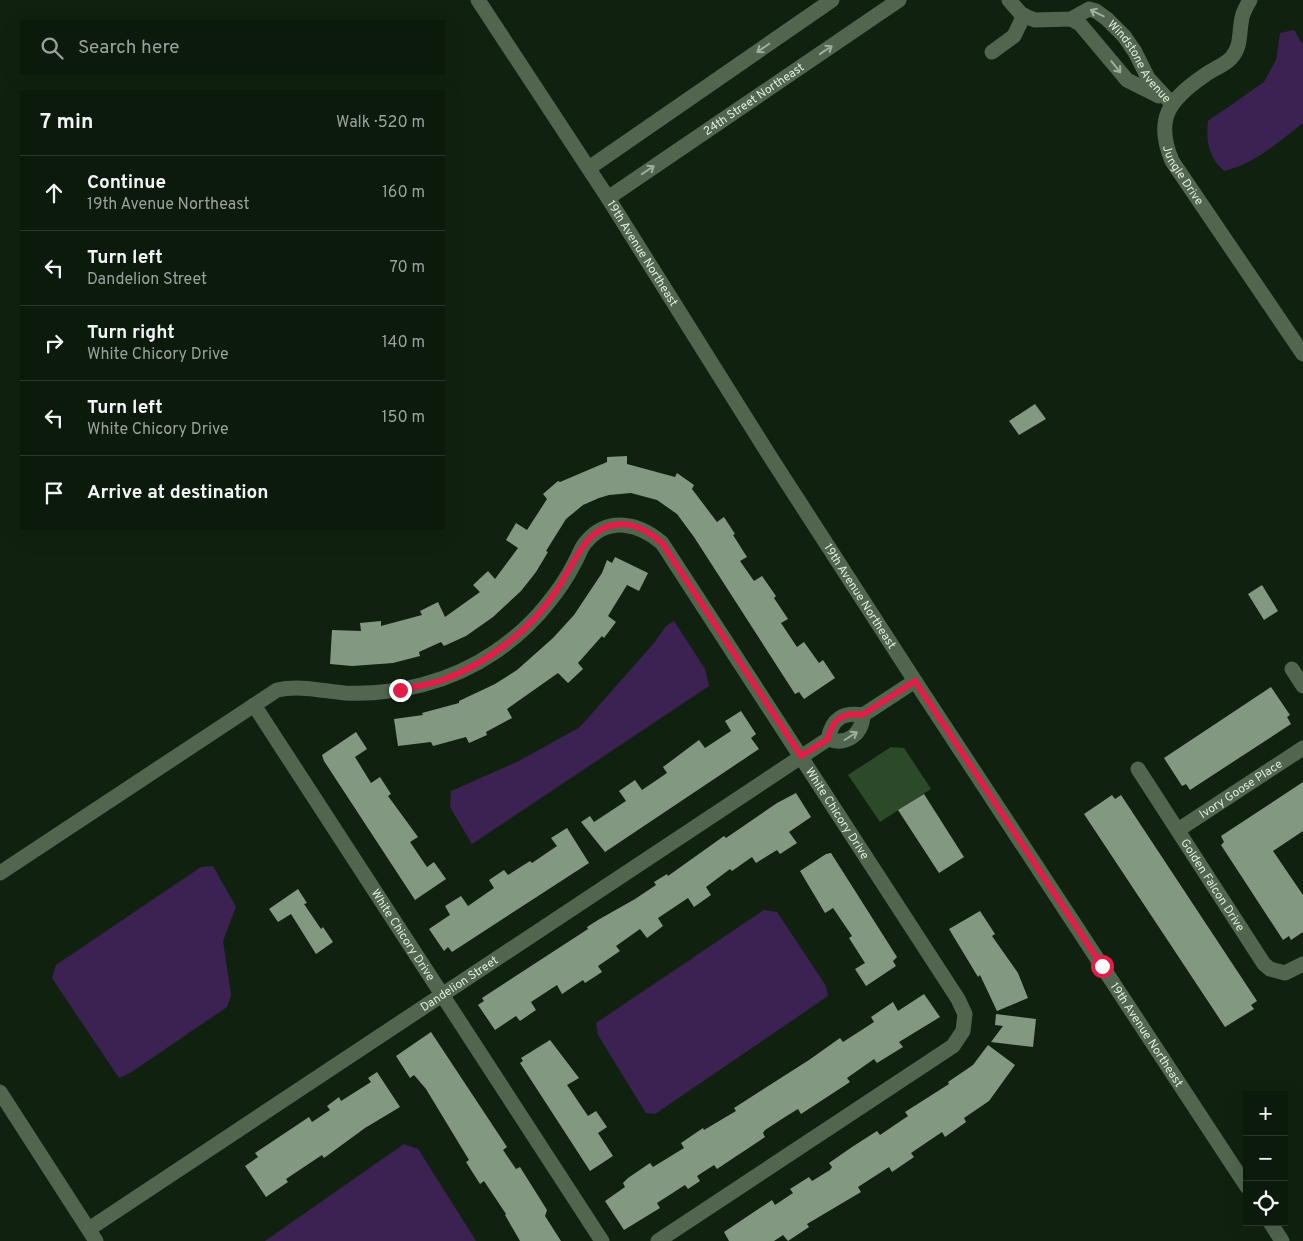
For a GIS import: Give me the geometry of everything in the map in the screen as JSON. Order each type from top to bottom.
[{"type":"street","name":"19th Avenue Northeast","points":[[478,0],[589,168],[771,458],[915,681],[1243,1181]]},
{"type":"street","points":[[589,168],[832,0]]},
{"type":"street","name":"24th Street Northeast","points":[[608,198],[899,0]]},
{"type":"street","points":[[992,52],[1014,36],[1024,16],[1009,0]]},
{"type":"street","points":[[1023,0],[1032,12],[1044,20]]},
{"type":"street","points":[[1171,103],[1204,75],[1231,59],[1240,42],[1242,15],[1250,0]]},
{"type":"street","name":"Windstone Avenue","points":[[1024,16],[1035,20],[1071,19],[1089,9],[1096,11],[1107,19],[1130,44],[1148,78],[1171,103]]},
{"type":"street","name":"Windstone Avenue","points":[[1071,19],[1080,24],[1127,80],[1171,103]]},
{"type":"street","name":"Jungle Drive","points":[[1171,103],[1166,116],[1165,141],[1172,161],[1303,354]]},
{"type":"street","name":"White Chicory Drive","points":[[0,873],[277,690],[289,688],[354,693],[400,690],[440,681],[469,667],[496,651],[548,604],[585,543],[591,537],[612,526],[628,524],[639,527],[662,543],[958,999],[965,1014],[964,1031],[952,1046],[658,1241]]},
{"type":"street","points":[[1292,669],[1303,686]]},
{"type":"street","name":"Dandelion Street","points":[[828,739],[830,728],[835,720],[852,714],[862,715],[915,681]]},
{"type":"street","name":"White Chicory Drive","points":[[254,705],[602,1241]]},
{"type":"street","name":"Dandelion Street","points":[[93,1235],[442,995],[801,756],[828,739],[840,741],[856,735],[862,726],[862,715]]},
{"type":"street","name":"Ivory Goose Place","points":[[1178,830],[1303,748]]},
{"type":"street","name":"Golden Falcon Drive","points":[[1138,769],[1264,964],[1270,969],[1285,973],[1303,964]]},
{"type":"street","points":[[0,1093],[93,1235]]},
{"type":"street","points":[[1273,1226],[1282,1241]]},
{"type":"green space","points":[[891,747],[904,748],[931,789],[880,822],[848,775]]},
{"type":"shaded area","points":[[1294,30],[1303,45],[1303,123],[1256,157],[1224,171],[1214,160],[1209,148],[1207,135],[1208,121],[1264,82],[1276,60],[1280,33]]},
{"type":"shaded area","points":[[674,621],[705,669],[709,686],[472,844],[450,807],[451,791],[519,761],[580,727],[654,643],[666,626]]},
{"type":"shaded area","points":[[213,866],[236,907],[223,941],[231,995],[227,1007],[130,1073],[119,1078],[52,978],[56,965],[201,867]]},
{"type":"shaded area","points":[[764,910],[777,912],[826,986],[828,996],[655,1114],[646,1113],[598,1035],[596,1023]]},
{"type":"shaded area","points":[[404,1144],[418,1149],[476,1241],[265,1241]]},
{"type":"building","points":[[1035,404],[1046,419],[1019,435],[1009,421]]},
{"type":"building","points":[[627,456],[627,464],[675,477],[677,473],[694,485],[692,489],[717,522],[724,517],[747,557],[740,561],[754,581],[762,576],[776,596],[774,598],[788,619],[781,623],[797,647],[804,642],[819,663],[823,660],[835,678],[804,699],[799,692],[795,694],[694,537],[677,514],[657,500],[631,493],[599,498],[583,505],[566,519],[546,551],[548,552],[536,572],[521,591],[493,617],[466,636],[444,646],[441,642],[419,652],[420,656],[393,663],[352,666],[330,664],[332,630],[361,631],[360,623],[381,621],[381,626],[422,615],[420,611],[438,602],[445,617],[480,592],[473,585],[488,571],[495,579],[518,548],[506,540],[516,523],[527,530],[547,499],[543,494],[558,481],[560,482],[607,462],[607,457]]},
{"type":"building","points":[[615,557],[648,573],[639,591],[627,585],[608,616],[616,622],[604,638],[602,636],[578,663],[583,669],[568,683],[558,673],[507,709],[512,718],[486,732],[487,735],[469,743],[466,737],[433,746],[431,742],[398,746],[394,719],[423,715],[422,713],[459,703],[459,701],[495,684],[517,670],[553,638],[574,615],[602,573],[607,560],[612,563]]},
{"type":"building","points":[[1262,585],[1278,611],[1264,620],[1248,594]]},
{"type":"building","points":[[1271,687],[1290,715],[1287,717],[1291,724],[1190,790],[1186,784],[1182,786],[1164,758]]},
{"type":"building","points":[[741,711],[756,734],[751,738],[759,749],[605,852],[581,822],[590,816],[594,822],[626,801],[619,791],[635,780],[642,790],[667,773],[663,767],[699,740],[705,748],[731,731],[725,721]]},
{"type":"building","points":[[356,732],[367,749],[355,757],[371,783],[380,777],[391,794],[388,796],[418,837],[410,842],[427,867],[434,862],[446,879],[415,900],[324,761],[322,755]]},
{"type":"building","points":[[1303,782],[1303,831],[1273,851],[1303,895],[1303,932],[1291,940],[1289,936],[1283,940],[1221,845],[1224,842],[1221,836]]},
{"type":"building","points":[[796,793],[811,817],[789,832],[797,843],[780,854],[777,850],[756,863],[752,857],[732,871],[730,869],[706,887],[711,895],[694,907],[688,898],[658,918],[663,926],[647,938],[640,929],[616,946],[620,951],[598,966],[602,972],[585,983],[583,980],[562,994],[557,985],[531,1002],[536,1010],[520,1021],[516,1016],[495,1030],[478,1005],[484,1001],[482,998],[588,929],[587,927],[656,885],[654,882],[667,874],[668,876],[724,836],[726,838],[777,803]]},
{"type":"building","points":[[924,794],[964,857],[939,873],[898,810]]},
{"type":"building","points":[[1112,795],[1115,799],[1121,795],[1257,1001],[1251,1005],[1254,1009],[1225,1027],[1084,814]]},
{"type":"building","points":[[567,828],[589,863],[452,952],[448,947],[444,951],[429,929],[450,915],[445,906],[461,896],[468,906],[494,888],[489,880],[504,870],[508,875],[530,861],[532,863],[557,846],[551,838]]},
{"type":"building","points":[[831,853],[897,957],[893,961],[896,966],[866,986],[855,969],[865,963],[849,938],[852,936],[833,908],[825,913],[800,871],[826,854]]},
{"type":"building","points":[[298,889],[307,903],[304,904],[321,929],[323,927],[333,942],[316,954],[291,914],[278,922],[269,909]]},
{"type":"building","points":[[980,911],[995,934],[992,936],[1018,973],[1028,998],[997,1011],[980,975],[978,977],[949,929]]},
{"type":"building","points":[[924,994],[940,1017],[899,1042],[903,1047],[877,1063],[874,1059],[847,1078],[850,1082],[801,1114],[798,1109],[765,1130],[763,1133],[765,1137],[717,1169],[714,1165],[697,1176],[700,1181],[688,1189],[685,1185],[657,1203],[660,1208],[624,1230],[605,1201],[625,1187],[623,1183],[628,1178],[650,1163],[653,1167],[684,1148],[681,1143],[703,1128],[704,1130],[736,1111],[734,1108],[840,1038],[843,1042],[874,1022],[871,1017],[893,1002],[898,1011]]},
{"type":"building","points":[[996,1014],[1036,1019],[1033,1047],[991,1042],[1003,1026],[995,1025]]},
{"type":"building","points":[[431,1032],[507,1147],[503,1150],[516,1169],[520,1167],[547,1210],[545,1216],[561,1241],[520,1241],[506,1214],[484,1181],[480,1184],[466,1162],[469,1160],[426,1089],[414,1075],[410,1078],[396,1056]]},
{"type":"building","points":[[550,1040],[579,1078],[567,1085],[588,1116],[596,1111],[607,1127],[598,1133],[613,1156],[590,1171],[520,1063],[523,1061],[521,1058]]},
{"type":"building","points":[[988,1045],[1015,1065],[989,1101],[964,1118],[966,1122],[945,1137],[942,1132],[911,1153],[914,1157],[892,1172],[889,1167],[858,1187],[861,1192],[807,1224],[809,1227],[788,1241],[783,1235],[774,1241],[729,1241],[724,1232],[772,1200],[775,1205],[793,1193],[790,1189],[809,1177],[812,1181],[830,1170],[832,1167],[829,1163],[852,1147],[877,1131],[880,1135],[908,1116],[905,1112],[949,1084],[948,1082],[973,1065]]},
{"type":"building","points":[[377,1072],[400,1107],[365,1128],[324,1158],[322,1155],[286,1179],[288,1182],[266,1197],[245,1166],[258,1157],[255,1153],[309,1117],[312,1122],[330,1110],[327,1106],[339,1097],[341,1101],[371,1082],[368,1078]]},
{"type":"route","points":[[400,690],[440,681],[496,651],[548,604],[585,543],[597,532],[612,526],[628,524],[639,527],[652,534],[662,543],[801,756],[828,739],[830,728],[835,720],[843,715],[862,715],[915,681],[1102,966]]}]
